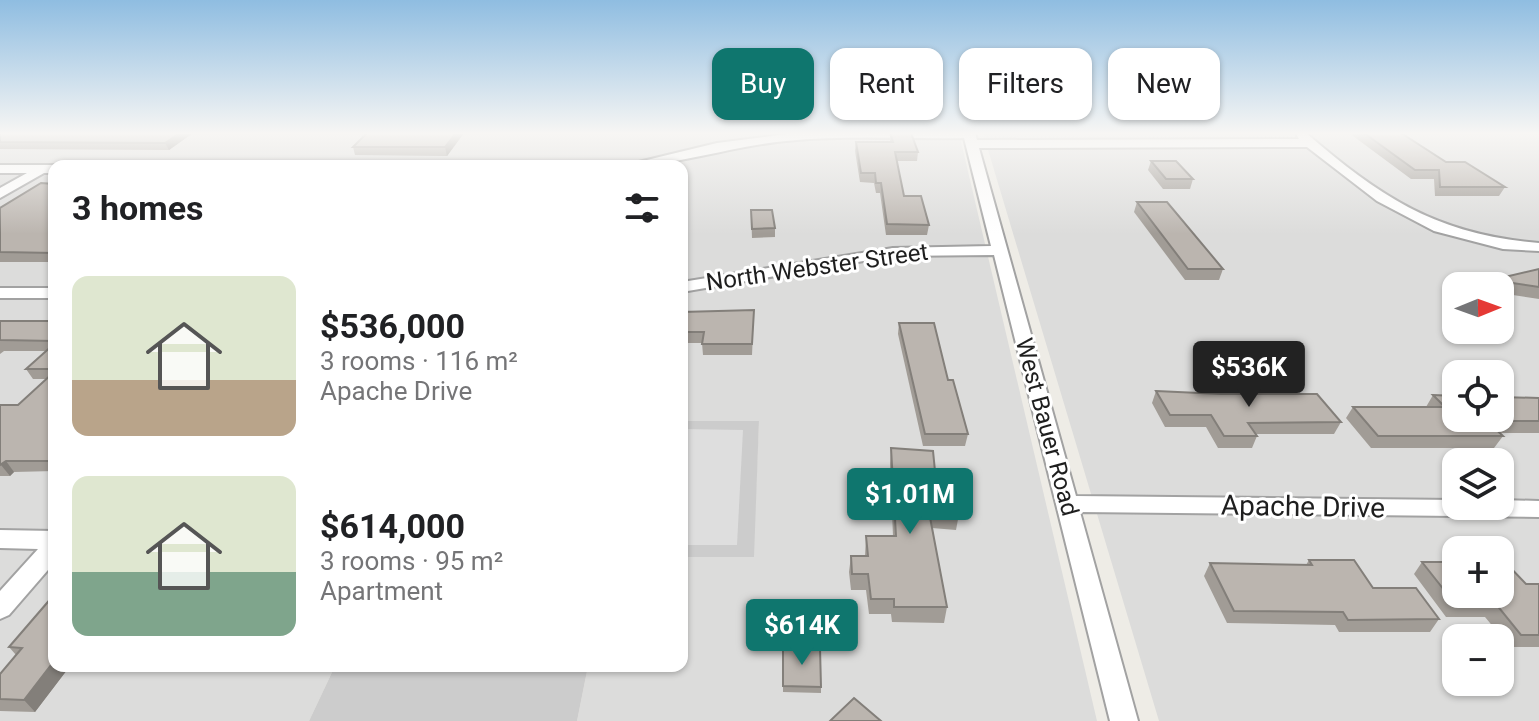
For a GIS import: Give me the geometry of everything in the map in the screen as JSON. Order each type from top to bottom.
[{"type":"street","name":"West Bauer Road","points":[[978,167],[1124,721]]},
{"type":"street","points":[[1341,167],[1397,210],[1417,221],[1459,236],[1508,246],[1539,247]]},
{"type":"street","points":[[0,169],[48,169]]},
{"type":"street","points":[[0,194],[48,169]]},
{"type":"street","name":"North Webster Street","points":[[688,286],[893,252],[999,250]]},
{"type":"street","points":[[0,293],[48,293]]},
{"type":"street","name":"Apache Drive","points":[[1067,504],[1539,509]]},
{"type":"street","points":[[0,539],[48,540]]},
{"type":"street","points":[[0,608],[48,554]]},
{"type":"shaded area","points":[[0,167],[48,167],[48,672],[332,672],[309,721],[0,721]]},
{"type":"shaded area","points":[[688,167],[967,167],[1097,721],[577,721],[587,672],[688,672],[688,557],[753,557],[759,421],[688,421]]},
{"type":"shaded area","points":[[993,167],[1539,167],[1539,721],[1159,721]]},
{"type":"shaded area","points":[[688,421],[759,421],[754,557],[688,557]]},
{"type":"shaded area","points":[[688,429],[743,430],[737,545],[688,545]]},
{"type":"shaded area","points":[[332,672],[587,672],[577,721],[309,721]]},
{"type":"building","points":[[860,167],[898,167],[904,196],[921,196],[929,225],[887,224],[881,183],[876,183],[875,173],[861,173]]},
{"type":"building","points":[[1156,167],[1181,167],[1193,179],[1166,179]]},
{"type":"building","points":[[1410,167],[1472,167],[1505,187],[1440,187],[1439,170],[1415,170]]},
{"type":"building","points":[[41,183],[48,184],[48,253],[0,252],[0,208]]},
{"type":"building","points":[[1137,202],[1167,202],[1223,269],[1188,269]]},
{"type":"building","points":[[751,210],[772,210],[775,228],[752,229]]},
{"type":"building","points":[[1539,269],[1539,287],[1514,283],[1514,275]]},
{"type":"building","points":[[754,310],[752,344],[702,344],[704,332],[688,332],[688,312]]},
{"type":"building","points":[[0,321],[48,321],[48,341],[0,340]]},
{"type":"building","points":[[899,323],[934,323],[948,380],[953,380],[968,434],[925,434]]},
{"type":"building","points":[[48,349],[48,369],[26,369]]},
{"type":"building","points":[[48,378],[48,461],[6,461],[0,465],[0,405],[18,405]]},
{"type":"building","points":[[1156,391],[1317,394],[1341,422],[1248,423],[1257,436],[1224,436],[1211,415],[1170,415]]},
{"type":"building","points":[[1514,397],[1539,398],[1539,421],[1514,421]]},
{"type":"building","points":[[1353,407],[1442,407],[1442,432],[1499,432],[1503,436],[1378,436]]},
{"type":"building","points":[[891,448],[933,451],[936,481],[954,482],[959,514],[929,512],[947,607],[894,607],[894,599],[871,599],[868,574],[852,574],[851,556],[868,556],[866,536],[896,536]]},
{"type":"building","points":[[1309,560],[1354,560],[1373,588],[1416,588],[1439,619],[1348,620],[1343,612],[1234,611],[1210,563],[1312,565]]},
{"type":"building","points":[[1422,562],[1442,562],[1442,587]]},
{"type":"building","points":[[1514,571],[1526,584],[1539,584],[1539,635],[1521,635],[1499,608],[1514,608]]},
{"type":"building","points":[[48,602],[48,669],[24,700],[0,699],[0,674],[22,648],[9,647]]},
{"type":"building","points":[[783,647],[820,648],[821,687],[783,686]]},
{"type":"building","points":[[854,698],[881,721],[830,721]]}]
